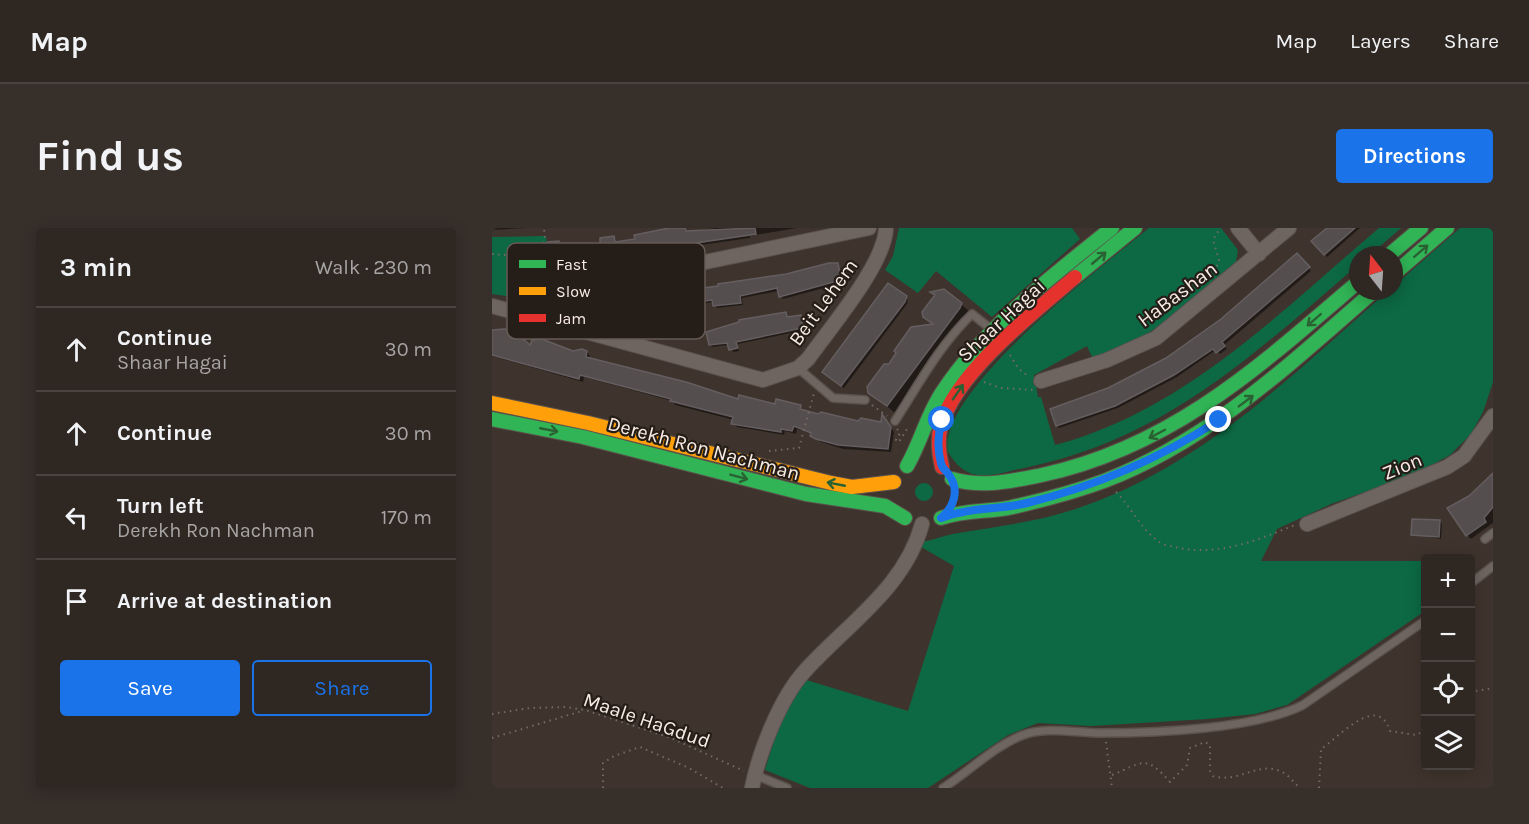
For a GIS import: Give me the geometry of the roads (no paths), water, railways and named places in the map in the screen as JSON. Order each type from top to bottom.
[{"type":"main road","name":"Shaar Hagai","points":[[907,466],[914,455],[924,425],[941,393],[993,330],[1112,228]]},
{"type":"main road","name":"Shaar Hagai","points":[[942,467],[939,435],[942,420],[968,379],[1031,316],[1135,228]]},
{"type":"main road","points":[[1400,246],[1421,228]]},
{"type":"main road","points":[[1403,266],[1447,228]]},
{"type":"main road","points":[[952,479],[984,486],[1000,484],[1090,464],[1152,437],[1208,405],[1242,381],[1349,290]]},
{"type":"main road","points":[[941,518],[954,500],[952,479],[942,467],[928,461],[907,466],[894,482],[892,494],[895,506],[905,518],[922,524],[941,518],[961,511],[1006,508],[1104,481],[1162,455],[1254,395],[1364,300]]},
{"type":"main road","name":"Derekh Ron Nachman","points":[[492,403],[588,423],[831,483],[861,486],[894,482]]},
{"type":"main road","name":"Derekh Ron Nachman","points":[[492,419],[583,437],[806,494],[885,506],[905,518]]},
{"type":"street","points":[[705,262],[869,228]]},
{"type":"street","name":"Beit Lehem","points":[[611,339],[750,378],[763,380],[798,368],[870,271],[883,248],[886,228]]},
{"type":"street","points":[[1238,228],[1259,254]]},
{"type":"street","name":"HaBashan","points":[[1039,385],[1107,360],[1156,338],[1289,228]]},
{"type":"street","name":"Beit Lehem","points":[[492,306],[507,310]]},
{"type":"street","name":"Zion","points":[[1304,523],[1447,468],[1464,456],[1493,416]]},
{"type":"street","points":[[753,782],[782,704],[794,684],[860,619],[908,561],[922,524]]},
{"type":"lane","points":[[895,422],[922,376],[945,344],[972,314],[993,330]]},
{"type":"lane","points":[[798,368],[833,398],[865,400]]},
{"type":"lane","points":[[1485,539],[1493,533]]},
{"type":"lane","points":[[1475,580],[1493,566]]},
{"type":"lane","points":[[943,788],[1024,734],[1104,733],[1209,726],[1269,719],[1288,713],[1421,623]]},
{"type":"lane","points":[[753,782],[788,788]]}]
